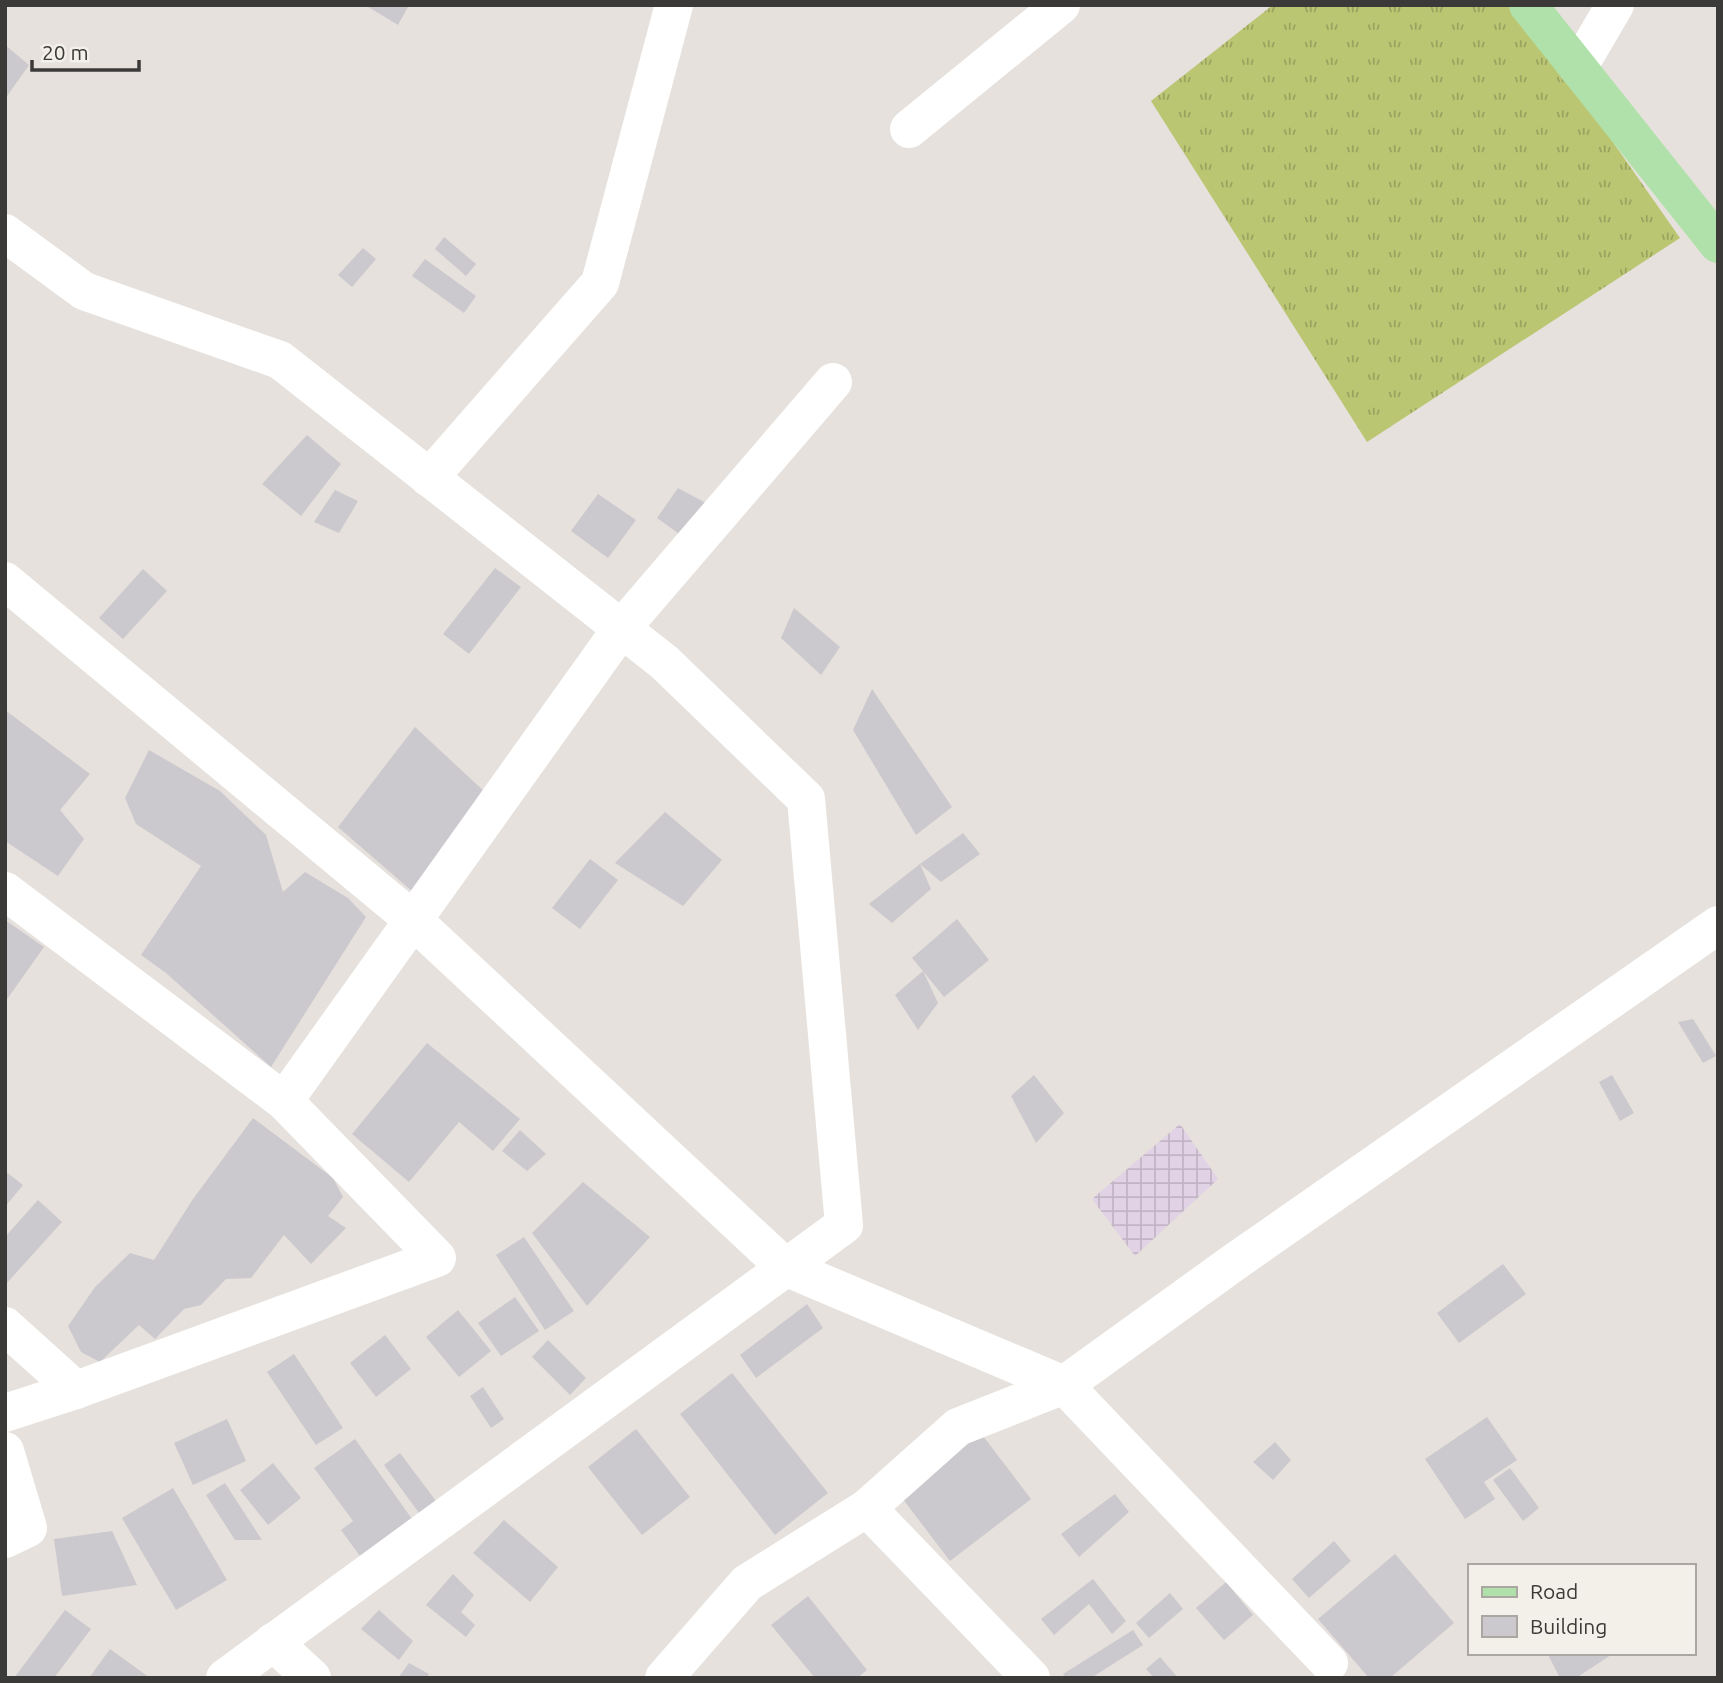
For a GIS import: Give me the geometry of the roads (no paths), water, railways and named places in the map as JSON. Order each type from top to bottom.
[{"type":"main road","points":[[1528,5],[1718,244]]},
{"type":"street","points":[[429,478],[600,283],[674,5]]},
{"type":"street","points":[[909,129],[1062,5]]},
{"type":"street","points":[[1578,68],[1615,5]]},
{"type":"street","points":[[5,233],[84,291],[280,360],[664,662],[806,799],[844,1225],[225,1678]]},
{"type":"street","points":[[284,1101],[621,629],[833,382]]},
{"type":"street","points":[[5,581],[413,920],[785,1267],[1064,1385],[1329,1663]]},
{"type":"street","points":[[5,891],[284,1101],[438,1258],[76,1390],[5,1413]]},
{"type":"street","points":[[664,1678],[747,1583],[867,1508],[958,1427],[1064,1385],[1233,1263],[1718,925]]},
{"type":"street","points":[[5,1326],[76,1390]]},
{"type":"street","points":[[5,1451],[28,1528],[5,1539]]},
{"type":"street","points":[[867,1508],[1031,1678]]},
{"type":"street","points":[[273,1642],[313,1678]]}]
